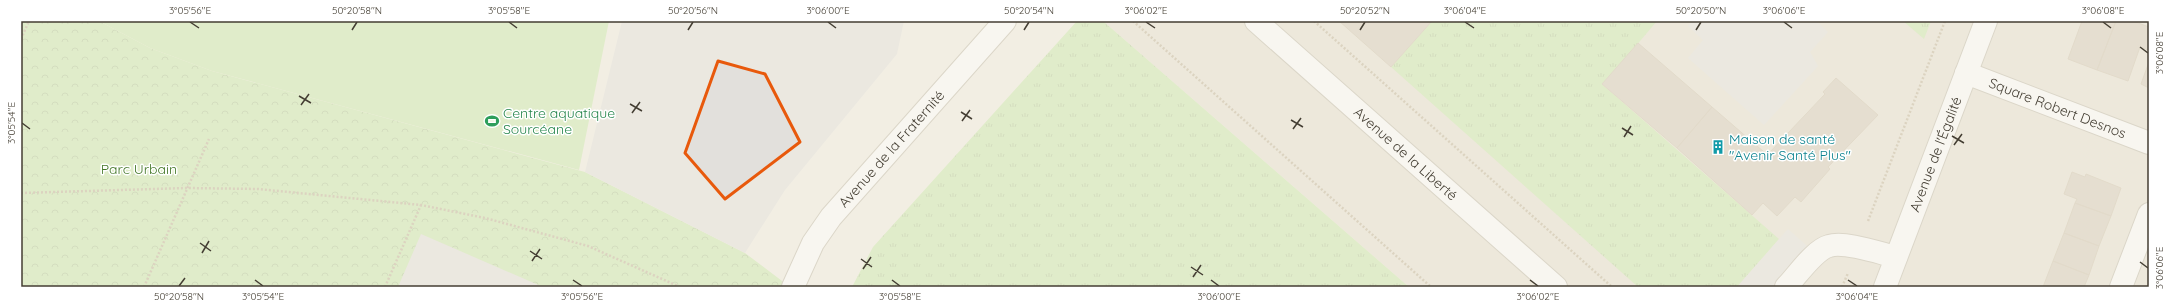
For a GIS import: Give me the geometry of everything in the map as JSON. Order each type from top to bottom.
[{"type":"street","name":"Avenue de la Fraternité","points":[[793,287],[813,243],[831,217],[1005,21]]},
{"type":"street","name":"Avenue de la Liberté","points":[[1256,21],[1556,287]]},
{"type":"street","name":"Avenue de l'Égalité","points":[[1885,287],[1986,21]]},
{"type":"street","name":"Square Robert Desnos","points":[[1966,73],[2149,144]]},
{"type":"street","points":[[2121,287],[2149,214]]},
{"type":"street","points":[[1786,287],[1819,251],[1829,246],[1842,245],[1896,257]]},
{"type":"path","points":[[21,39],[29,21]]},
{"type":"path","points":[[1134,21],[1431,287]]},
{"type":"path","points":[[1314,21],[1612,287]]},
{"type":"path","points":[[1842,287],[1946,21]]},
{"type":"path","points":[[144,287],[209,139]]},
{"type":"path","points":[[21,193],[187,188],[258,190],[421,205],[484,218],[588,246],[680,287]]},
{"type":"path","points":[[385,287],[421,205]]},
{"type":"highlighted area","points":[[718,61],[765,74],[800,142],[725,199],[685,153]]},
{"type":"shaded area","points":[[622,21],[904,21],[897,54],[785,190],[745,253],[585,172]]},
{"type":"shaded area","points":[[1103,21],[2149,21],[2149,287],[1409,287]]},
{"type":"shaded area","points":[[1692,21],[1817,21],[1828,32],[1810,52],[1818,66],[1764,125],[1688,58],[1703,40],[1688,26]]},
{"type":"shaded area","points":[[1788,229],[1815,253],[1801,287],[1737,287]]},
{"type":"shaded area","points":[[421,234],[543,287],[398,287]]},
{"type":"green space","name":"Parc Urbain","points":[[21,21],[99,21],[150,48],[212,71],[585,172],[745,253],[790,287],[21,287]]},
{"type":"green space","name":"Centre aquatique Sourcéane","points":[[99,21],[609,21],[579,170],[212,71],[150,48]]},
{"type":"green space","points":[[1077,21],[1103,21],[1409,287],[852,287],[873,247]]},
{"type":"green space","points":[[1432,21],[1657,21],[1603,85],[1779,239],[1737,287],[1638,287],[1391,67]]},
{"type":"green space","points":[[1903,21],[1931,21],[1924,39]]},
{"type":"building","points":[[1339,21],[1432,21],[1391,67]]},
{"type":"building","points":[[2082,21],[2116,21],[2097,70],[2068,59]]},
{"type":"building","points":[[2116,21],[2133,21],[2149,27],[2148,50],[2140,47],[2128,81],[2097,70]]},
{"type":"building","points":[[1638,43],[1712,107],[1677,148],[1602,84]]},
{"type":"building","points":[[2149,62],[2149,88],[2141,84]]},
{"type":"building","name":"Maison de santé \"Avenir Santé Plus\"","points":[[1836,78],[1878,115],[1828,167],[1830,169],[1801,202],[1795,197],[1777,216],[1763,203],[1752,215],[1677,148],[1712,107],[1764,152],[1764,158],[1770,157],[1770,152],[1825,94],[1823,92]]},
{"type":"building","points":[[2072,172],[2085,177],[2086,174],[2121,188],[2111,216],[2075,203],[2077,199],[2064,194]]},
{"type":"building","points":[[2075,203],[2111,216],[2099,246],[2064,233]]},
{"type":"building","points":[[2064,233],[2099,246],[2089,275],[2053,261]]},
{"type":"building","points":[[2053,261],[2089,275],[2084,287],[2043,287]]},
{"type":"place","name":"Centre aquatique Sourcéane","points":[[492,121]]},
{"type":"place","name":"Maison de santé \"Avenir Santé Plus\"","points":[[1718,147]]}]
